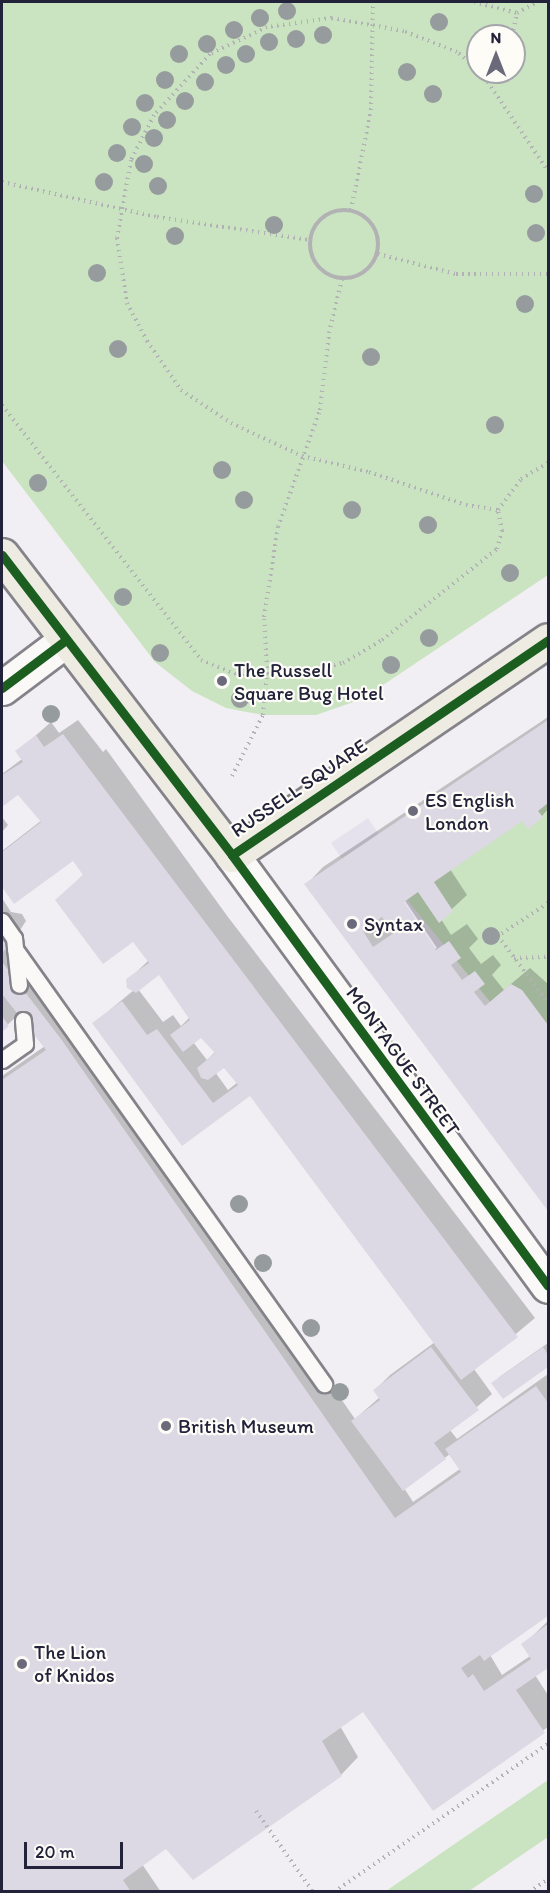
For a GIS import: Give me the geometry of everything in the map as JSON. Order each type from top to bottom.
[{"type":"main road","name":"RUSSELL SQUARE","points":[[2,555],[232,855],[549,640]]},
{"type":"street","points":[[2,688],[66,640]]},
{"type":"street","name":"MONTAGUE STREET","points":[[232,855],[549,1286]]},
{"type":"lane","points":[[2,921],[14,938],[19,986]]},
{"type":"lane","points":[[15,949],[324,1384]]},
{"type":"lane","points":[[2,1060],[25,1044],[23,1020]]},
{"type":"path","points":[[351,210],[371,110],[373,2]]},
{"type":"path","points":[[474,2],[517,13],[537,2]]},
{"type":"path","points":[[515,24],[517,13]]},
{"type":"path","points":[[466,59],[457,52],[404,31],[332,18],[267,27],[210,54],[154,115],[130,160],[119,208],[117,238],[127,303],[147,341],[181,390],[231,423],[302,456],[369,472],[466,505],[498,510]]},
{"type":"path","points":[[493,84],[549,171]]},
{"type":"path","points":[[2,182],[119,208],[310,240]]},
{"type":"path","points":[[351,210],[371,222],[379,243],[378,254],[364,273],[342,279],[322,270],[314,262],[310,240],[313,229],[328,213],[351,210]]},
{"type":"path","points":[[378,254],[456,274],[549,274]]},
{"type":"path","points":[[232,776],[263,715],[267,674],[264,617],[278,527],[320,410],[329,333],[342,279]]},
{"type":"path","points":[[2,405],[201,660],[236,674],[305,673],[343,663],[382,640],[497,549],[501,531],[498,510],[521,479],[549,463]]},
{"type":"path","points":[[549,903],[498,936],[549,1003]]},
{"type":"path","points":[[514,958],[549,957]]},
{"type":"path","points":[[334,1892],[549,1744]]},
{"type":"path","points":[[256,1811],[313,1892]]},
{"type":"path","points":[[529,1892],[549,1879]]},
{"type":"shaded area","points":[[368,818],[449,941],[415,964],[331,843]]},
{"type":"green space","points":[[2,2],[548,2],[548,575],[362,699],[316,715],[263,715],[226,708],[192,691],[155,662],[2,461]]},
{"type":"green space","points":[[548,772],[548,1073],[391,880]]},
{"type":"green space","points":[[548,1780],[548,1837],[469,1891],[386,1891]]},
{"type":"building","points":[[548,720],[548,803],[538,811],[543,817],[528,829],[522,821],[434,882],[453,911],[439,923],[418,892],[404,902],[436,950],[449,941],[461,958],[451,965],[462,980],[475,971],[485,984],[474,992],[485,1006],[511,984],[522,990],[548,1025],[548,1211],[304,884]],"holes":[[[382,917],[394,933],[373,947],[363,931]]]},
{"type":"building","points":[[63,734],[518,1337],[461,1380],[250,1096],[182,1146],[92,1023],[122,1001],[147,1035],[157,1029],[213,1103],[238,1085],[224,1068],[208,1080],[201,1078],[197,1068],[215,1053],[201,1038],[183,1052],[170,1035],[190,1020],[159,975],[136,993],[127,988],[126,979],[149,963],[133,942],[103,964],[55,900],[83,875],[73,861],[14,904],[2,887],[2,852],[41,822],[18,795],[2,807],[2,775],[23,762],[15,751],[36,735],[44,747]]},
{"type":"building","points":[[2,930],[8,946],[2,953]]},
{"type":"building","name":"British Museum","points":[[2,962],[61,1039],[395,1518],[461,1472],[445,1449],[536,1386],[548,1403],[548,1616],[484,1661],[480,1655],[461,1668],[468,1678],[473,1674],[484,1691],[531,1659],[521,1644],[548,1624],[548,1668],[516,1690],[545,1733],[433,1811],[363,1712],[322,1741],[342,1776],[193,1880],[166,1849],[123,1880],[131,1892],[2,1892],[2,1080],[46,1050],[2,994]]},
{"type":"building","points":[[2,1016],[9,1026],[2,1032]]},
{"type":"building","points":[[431,1347],[479,1410],[434,1443],[446,1459],[403,1491],[351,1421],[380,1400],[373,1390]]},
{"type":"building","points":[[543,1347],[548,1355],[548,1367],[503,1399],[491,1383]]},
{"type":"cycle path","points":[[2,555],[232,855],[548,1286]]},
{"type":"cycle path","points":[[2,688],[66,640]]},
{"type":"cycle path","points":[[232,855],[548,640]]},
{"type":"place","name":"The Russell Square Bug Hotel","points":[[222,681]]},
{"type":"place","name":"ES English London","points":[[413,811]]},
{"type":"place","name":"Syntax","points":[[352,924]]},
{"type":"place","name":"British Museum","points":[[166,1426]]},
{"type":"place","name":"The Lion of Knidos","points":[[22,1664]]}]
